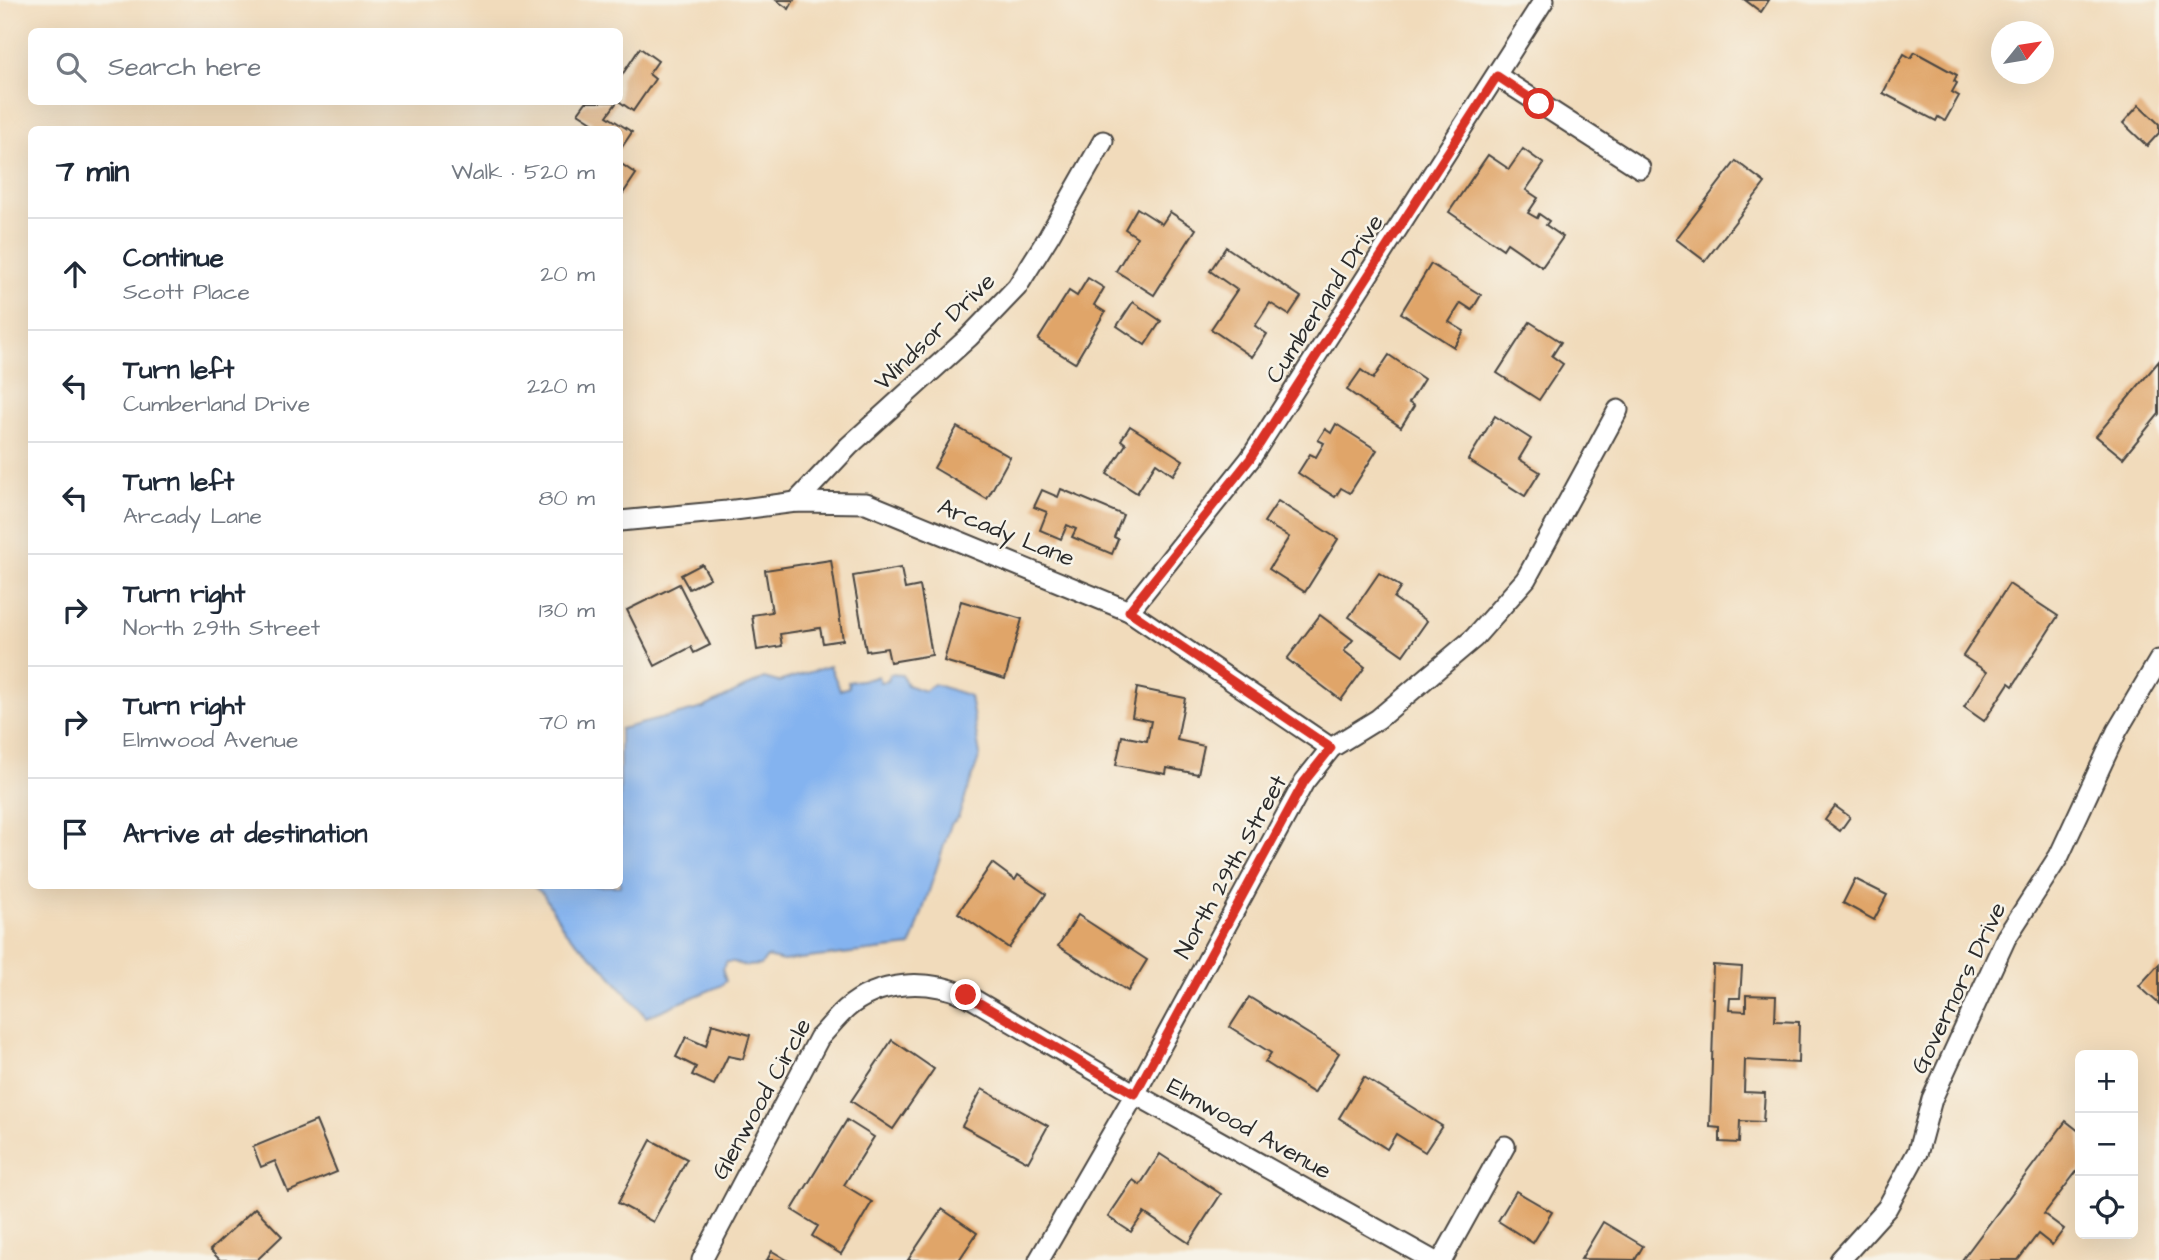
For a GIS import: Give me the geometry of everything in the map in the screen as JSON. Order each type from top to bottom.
[{"type":"street","name":"Cumberland Drive","points":[[1129,611],[1250,459],[1545,0]]},
{"type":"street","points":[[1497,76],[1640,167]]},
{"type":"street","name":"Windsor Drive","points":[[796,502],[849,446],[969,337],[1017,287],[1103,141]]},
{"type":"street","name":"North 29th Street","points":[[1039,1260],[1135,1094],[1304,782],[1331,748],[1378,719],[1474,638],[1526,579],[1618,411]]},
{"type":"street","name":"Arcady Lane","points":[[623,521],[796,502],[866,503],[1129,611],[1331,748]]},
{"type":"street","name":"Governors Drive","points":[[1840,1260],[1887,1208],[1919,1151],[1932,1099],[2006,938],[2059,856],[2117,731],[2159,660]]},
{"type":"street","name":"Elmwood Avenue","points":[[889,987],[943,986],[966,995],[1135,1094],[1432,1260]]},
{"type":"street","name":"Glenwood Circle","points":[[702,1260],[819,1038],[846,1009],[875,990],[889,987]]},
{"type":"street","points":[[1442,1260],[1505,1146]]},
{"type":"water","points":[[830,666],[840,690],[849,687],[848,682],[878,676],[880,682],[888,681],[890,674],[902,675],[907,685],[924,691],[934,684],[970,696],[980,755],[958,818],[951,824],[911,946],[783,961],[767,957],[761,965],[745,966],[726,962],[722,969],[726,981],[720,986],[646,1017],[607,971],[566,932],[543,894],[537,889],[623,889],[623,728],[703,708],[764,678],[778,682]]},
{"type":"building","points":[[776,0],[794,0],[789,9]]},
{"type":"building","points":[[1745,0],[1769,0],[1761,12]]},
{"type":"building","points":[[640,48],[658,61],[649,74],[655,79],[633,111],[623,104],[623,74]]},
{"type":"building","points":[[1915,52],[1957,75],[1954,81],[1957,83],[1952,92],[1959,96],[1945,121],[1938,117],[1936,121],[1883,93],[1904,54],[1911,58]]},
{"type":"building","points":[[584,105],[615,105],[607,116],[623,126],[590,126],[592,122],[578,113]]},
{"type":"building","points":[[2139,105],[2159,124],[2159,133],[2147,146],[2123,123]]},
{"type":"building","points":[[623,126],[632,132],[623,146]]},
{"type":"building","points":[[1523,149],[1544,164],[1526,190],[1538,198],[1528,213],[1537,218],[1539,214],[1549,221],[1546,225],[1563,237],[1542,267],[1507,243],[1503,249],[1449,212],[1488,155],[1509,169]]},
{"type":"building","points":[[1736,161],[1765,183],[1705,261],[1676,239]]},
{"type":"building","points":[[623,165],[636,174],[623,194]]},
{"type":"building","points":[[1137,208],[1162,224],[1170,212],[1196,229],[1154,295],[1116,271],[1137,237],[1125,229]]},
{"type":"building","points":[[1226,247],[1301,297],[1289,315],[1270,303],[1255,326],[1267,334],[1252,357],[1211,329],[1237,290],[1210,271]]},
{"type":"building","points":[[1431,264],[1481,295],[1472,310],[1461,303],[1449,322],[1464,331],[1454,347],[1401,313]]},
{"type":"building","points":[[1088,278],[1104,288],[1094,305],[1105,312],[1075,363],[1038,340],[1069,291],[1077,296]]},
{"type":"building","points":[[1133,302],[1161,321],[1145,345],[1117,326]]},
{"type":"building","points":[[1530,322],[1561,342],[1552,356],[1563,364],[1539,400],[1497,373]]},
{"type":"building","points":[[1389,355],[1424,379],[1409,403],[1414,406],[1401,427],[1347,390],[1361,370],[1373,379]]},
{"type":"building","points":[[2159,361],[2159,414],[2123,458],[2096,436]]},
{"type":"building","points":[[1495,416],[1531,439],[1519,459],[1540,472],[1525,496],[1468,460]]},
{"type":"building","points":[[1336,424],[1377,450],[1350,493],[1341,488],[1335,497],[1298,473],[1310,454],[1316,457],[1324,443],[1318,440],[1325,429],[1331,433]]},
{"type":"building","points":[[1130,426],[1183,460],[1173,475],[1156,463],[1137,493],[1107,474],[1126,444],[1121,440]]},
{"type":"building","points":[[957,427],[1010,457],[987,499],[934,468]]},
{"type":"building","points":[[1061,489],[1123,515],[1114,537],[1118,539],[1112,554],[1072,537],[1076,529],[1067,525],[1061,539],[1040,530],[1047,512],[1034,507],[1042,490],[1058,497]]},
{"type":"building","points":[[1278,501],[1338,539],[1305,592],[1269,569],[1289,537],[1264,522]]},
{"type":"building","points":[[831,560],[843,640],[823,643],[820,628],[780,634],[782,646],[757,650],[752,615],[772,612],[765,570]]},
{"type":"building","points":[[702,564],[710,578],[689,589],[681,575]]},
{"type":"building","points":[[901,568],[905,589],[920,586],[932,655],[890,662],[887,648],[866,651],[853,576]]},
{"type":"building","points":[[1379,573],[1401,587],[1394,598],[1427,621],[1403,655],[1349,617]]},
{"type":"building","points":[[679,584],[710,645],[694,653],[691,647],[655,666],[627,610]]},
{"type":"building","points":[[2009,584],[2058,616],[2013,686],[2009,683],[1984,721],[1964,707],[1987,672],[1963,656]]},
{"type":"building","points":[[961,601],[1022,619],[1005,679],[944,661]]},
{"type":"building","points":[[1320,615],[1353,640],[1344,651],[1365,667],[1341,700],[1287,659]]},
{"type":"building","points":[[1137,688],[1185,698],[1177,740],[1204,746],[1198,774],[1167,768],[1166,774],[1116,765],[1122,736],[1147,741],[1151,721],[1132,717]]},
{"type":"building","points":[[1835,806],[1850,817],[1840,831],[1825,820]]},
{"type":"building","points":[[992,863],[1015,880],[1018,875],[1046,894],[1009,948],[958,913]]},
{"type":"building","points":[[1855,879],[1887,895],[1874,920],[1843,903]]},
{"type":"building","points":[[1078,915],[1147,960],[1128,991],[1058,946]]},
{"type":"building","points":[[2159,964],[2159,1004],[2139,986]]},
{"type":"building","points":[[1713,965],[1742,967],[1740,998],[1730,998],[1729,1010],[1746,1011],[1746,995],[1776,996],[1775,1021],[1799,1022],[1798,1063],[1745,1060],[1744,1092],[1765,1093],[1763,1122],[1740,1121],[1739,1143],[1720,1142],[1720,1128],[1710,1127]]},
{"type":"building","points":[[1249,997],[1339,1053],[1314,1093],[1265,1062],[1271,1053],[1230,1027]]},
{"type":"building","points":[[712,1024],[750,1035],[743,1059],[728,1056],[714,1085],[692,1075],[696,1067],[676,1057],[686,1037],[706,1046]]},
{"type":"building","points":[[892,1040],[934,1069],[893,1129],[851,1101]]},
{"type":"building","points":[[1364,1077],[1442,1126],[1425,1152],[1396,1134],[1387,1149],[1339,1118]]},
{"type":"building","points":[[982,1089],[1048,1126],[1028,1162],[962,1126]]},
{"type":"building","points":[[847,1120],[874,1137],[844,1185],[872,1202],[841,1254],[812,1236],[818,1226],[792,1210]]},
{"type":"building","points":[[316,1121],[337,1172],[288,1192],[275,1161],[261,1167],[253,1147]]},
{"type":"building","points":[[2066,1121],[2075,1128],[2075,1174],[2044,1214],[2064,1229],[2052,1245],[2038,1234],[2018,1260],[1962,1260]]},
{"type":"building","points":[[651,1140],[687,1159],[653,1222],[618,1203]]},
{"type":"building","points":[[1160,1154],[1221,1194],[1189,1243],[1144,1213],[1131,1232],[1108,1217],[1133,1180],[1140,1185]]},
{"type":"building","points":[[1516,1191],[1552,1212],[1533,1243],[1498,1221]]},
{"type":"building","points":[[255,1208],[282,1236],[257,1260],[220,1260],[210,1250]]},
{"type":"building","points":[[942,1209],[977,1233],[959,1260],[908,1260]]},
{"type":"building","points":[[1603,1222],[1643,1246],[1635,1260],[1581,1259]]},
{"type":"building","points":[[772,1251],[787,1260],[767,1260]]},
{"type":"route","points":[[966,995],[1135,1094],[1304,782],[1331,748],[1129,611],[1250,459],[1497,76],[1539,104]]}]
